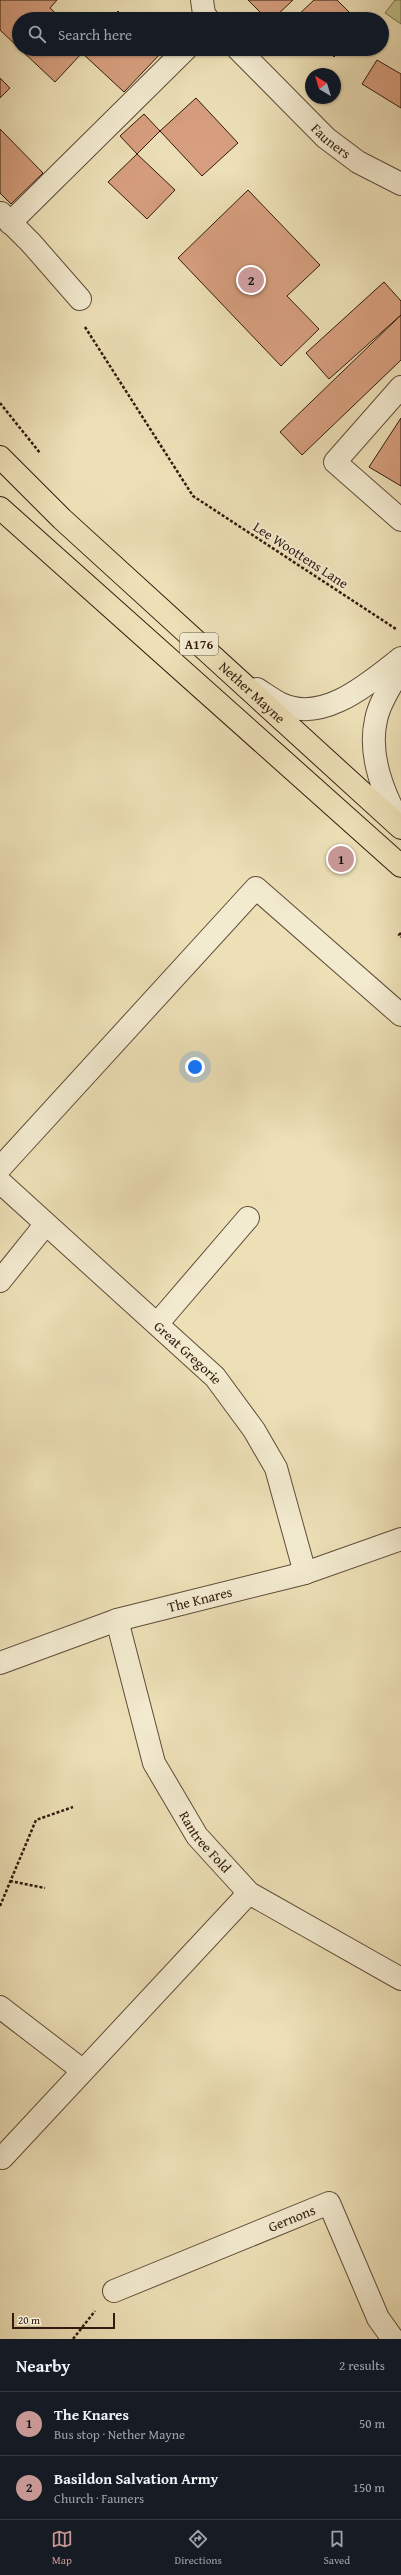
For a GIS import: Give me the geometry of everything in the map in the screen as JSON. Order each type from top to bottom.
[{"type":"main road","name":"Nether Mayne","points":[[0,457],[62,519],[401,826]]},
{"type":"main road","name":"A176","points":[[0,508],[401,866]]},
{"type":"street","points":[[202,0],[204,12]]},
{"type":"street","points":[[80,299],[5,218],[179,56]]},
{"type":"street","name":"Fauners","points":[[245,56],[326,138],[358,162],[401,184]]},
{"type":"street","points":[[401,387],[335,462],[401,520]]},
{"type":"street","points":[[226,669],[282,704],[307,709],[333,703],[360,689],[401,658]]},
{"type":"street","points":[[401,668],[376,719],[374,750],[386,798],[401,826]]},
{"type":"street","points":[[0,1168],[256,888],[401,1015]]},
{"type":"street","name":"Great Gregorie","points":[[0,1182],[45,1225],[214,1377],[254,1430],[276,1468],[305,1573]]},
{"type":"street","points":[[156,1324],[248,1218]]},
{"type":"street","points":[[0,1281],[45,1225]]},
{"type":"street","name":"The Knares","points":[[0,1664],[117,1620],[305,1573],[401,1539]]},
{"type":"street","name":"Rantree Fold","points":[[117,1620],[154,1763],[197,1836],[249,1893],[401,1979]]},
{"type":"street","points":[[2,2158],[82,2070],[249,1893]]},
{"type":"street","points":[[0,2008],[82,2070]]},
{"type":"street","name":"Gernons","points":[[114,2291],[329,2203],[378,2318],[393,2339]]},
{"type":"path","name":"Lee Woottens Lane","points":[[82,322],[193,496],[397,630],[391,636]]},
{"type":"path","points":[[0,403],[41,454]]},
{"type":"path","points":[[401,933],[399,935],[401,937]]},
{"type":"path","points":[[0,1906],[36,1820],[73,1807]]},
{"type":"path","points":[[10,1881],[45,1888]]},
{"type":"path","points":[[73,2339],[101,2302],[114,2291]]},
{"type":"green space","points":[[395,0],[401,0],[401,24],[389,16],[389,12],[386,12]]},
{"type":"building","points":[[0,0],[57,0],[50,8],[54,12],[12,12],[12,41],[0,30]]},
{"type":"building","points":[[248,0],[293,0],[280,12],[260,12]]},
{"type":"building","points":[[314,0],[337,0],[349,12],[301,12]]},
{"type":"building","points":[[27,56],[79,56],[55,82]]},
{"type":"building","points":[[85,56],[158,56],[124,92]]},
{"type":"building","points":[[377,60],[401,74],[401,108],[362,84]]},
{"type":"building","points":[[0,78],[10,88],[0,98]]},
{"type":"building","points":[[196,98],[238,143],[202,176],[160,131]]},
{"type":"building","points":[[144,114],[160,131],[137,154],[120,136]]},
{"type":"building","points":[[0,129],[43,173],[11,204],[0,193]]},
{"type":"building","points":[[137,154],[175,190],[147,219],[108,182]]},
{"type":"building","points":[[248,190],[320,265],[287,296],[319,329],[281,366],[178,258]]},
{"type":"building","points":[[384,282],[401,301],[401,315],[329,379],[306,353]]},
{"type":"building","points":[[401,315],[401,360],[302,455],[280,432]]},
{"type":"building","points":[[401,418],[401,486],[369,467]]},
{"type":"place","name":"Basildon Salvation Army","points":[[251,280]]},
{"type":"place","name":"The Knares","points":[[341,859]]}]
